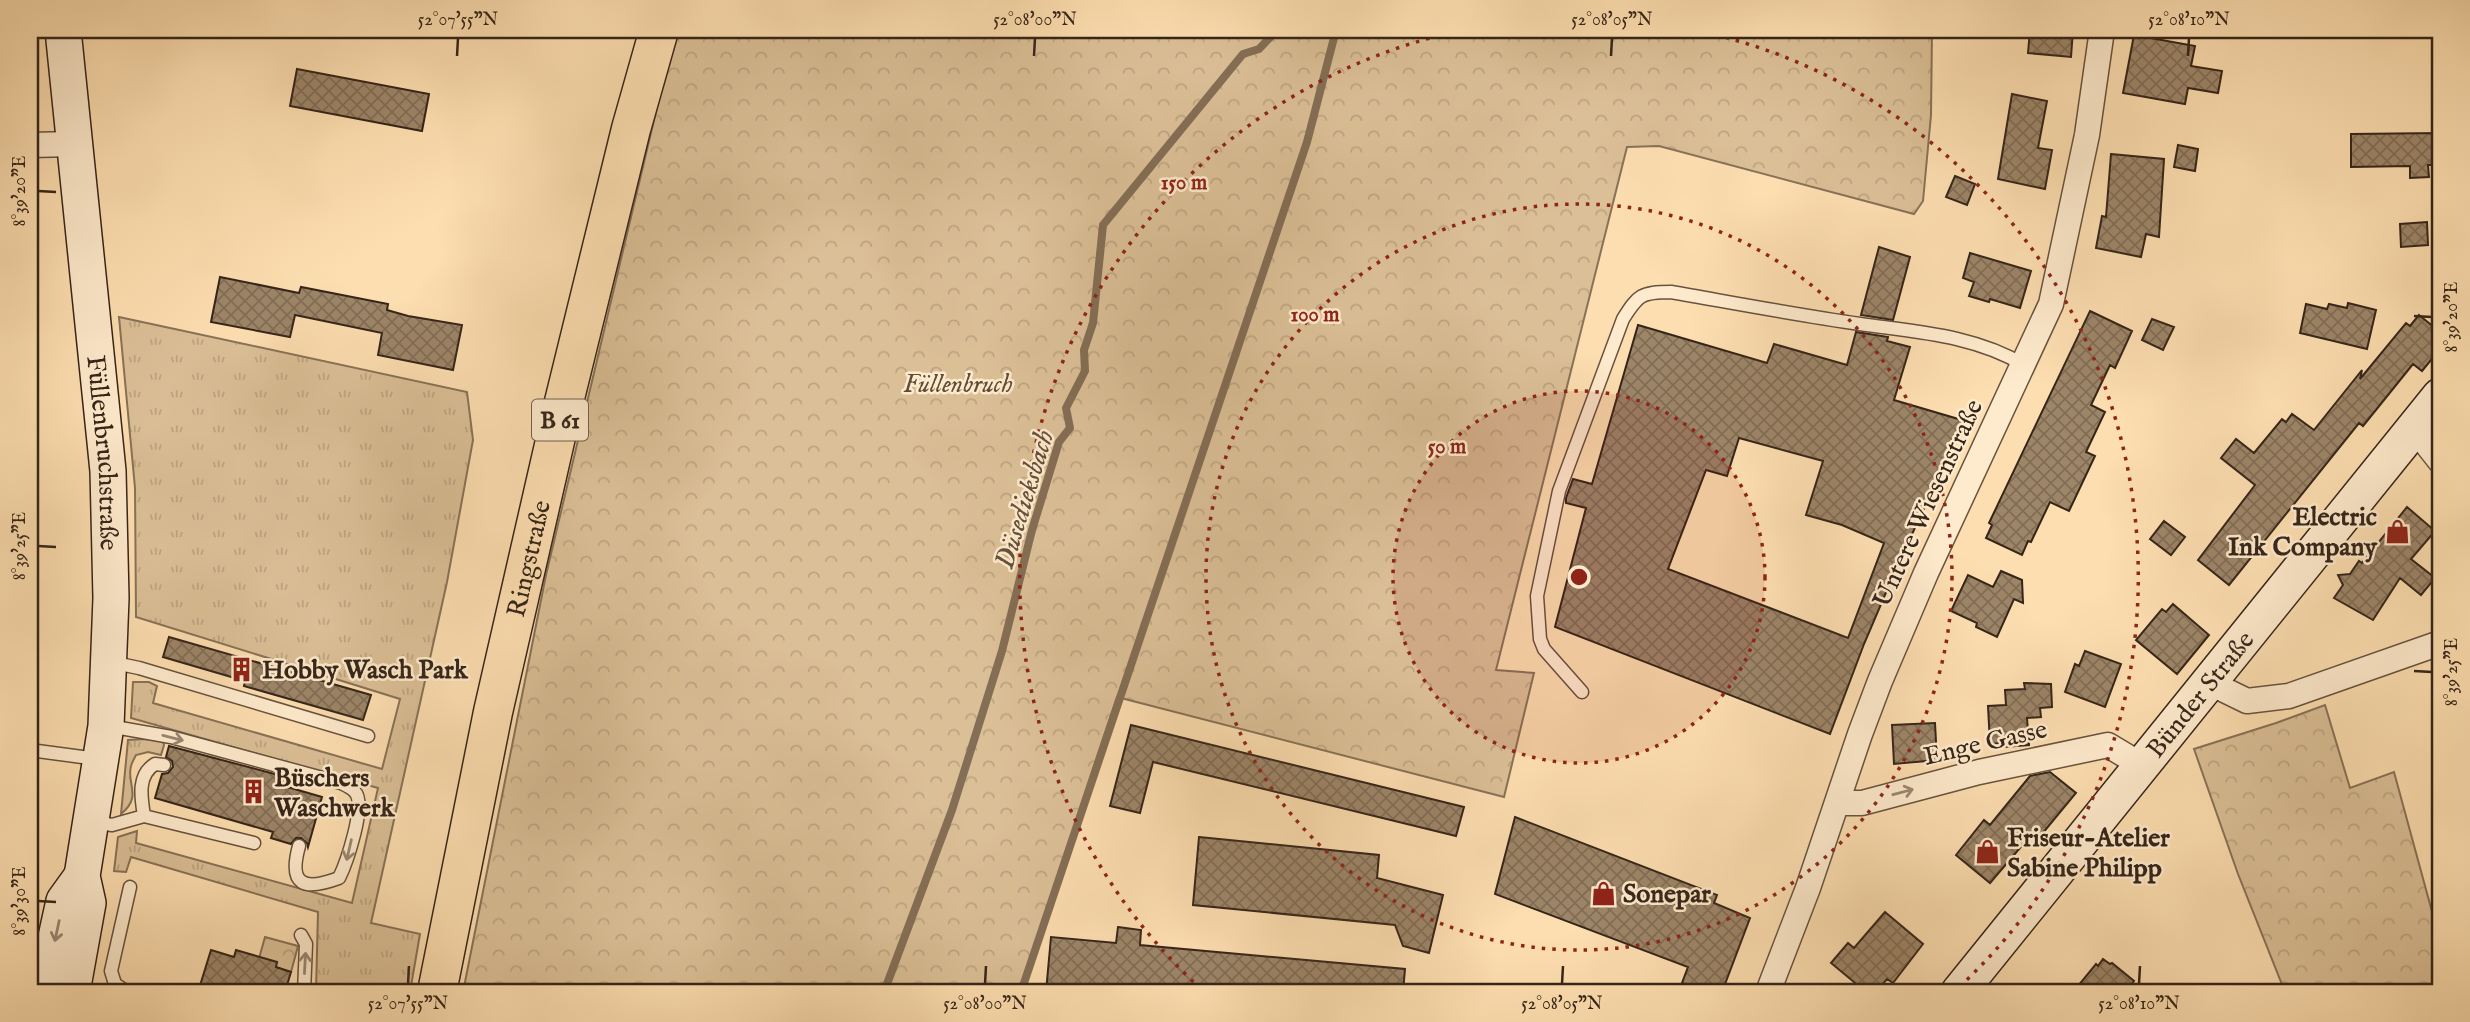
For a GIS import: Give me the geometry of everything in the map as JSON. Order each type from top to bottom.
[{"type":"highway","name":"Ringstraße","points":[[631,129],[640,30]]},
{"type":"highway","name":"Ringstraße","points":[[437,992],[493,712],[563,406],[631,129],[659,30]]},
{"type":"street","name":"Füllenbruchstraße","points":[[63,30],[108,471],[111,598],[103,743],[82,876],[88,903],[72,992]]},
{"type":"street","name":"Untere Wiesenstraße","points":[[1768,992],[1808,888],[1876,692],[1926,573],[2051,304],[2087,135],[2102,30]]},
{"type":"street","points":[[30,145],[74,144]]},
{"type":"street","name":"Bünder Straße","points":[[1959,992],[2440,396]]},
{"type":"street","points":[[2414,428],[2440,461]]},
{"type":"street","points":[[2208,682],[2247,701],[2289,696],[2440,643]]},
{"type":"street","name":"Enge Gasse","points":[[1837,803],[1862,803],[1979,772],[2108,745],[2143,766]]},
{"type":"street","name":"Füllenbruchstraße","points":[[44,992],[64,901],[82,876]]},
{"type":"lane","points":[[1582,692],[1544,649],[1540,639],[1537,596],[1559,491],[1623,319],[1636,299],[1657,292],[1671,292],[1934,334],[1986,347],[2024,365]]},
{"type":"lane","points":[[109,662],[139,668],[368,736]]},
{"type":"lane","points":[[30,750],[103,743],[132,729],[172,737],[341,783],[356,792],[360,804],[346,863],[339,878],[324,884],[310,884],[299,880],[293,866],[299,846]]},
{"type":"lane","points":[[144,816],[143,777],[146,769],[155,764],[164,765]]},
{"type":"lane","points":[[91,821],[112,825],[144,816],[254,843]]},
{"type":"lane","points":[[127,992],[115,984],[111,971],[130,887]]},
{"type":"lane","points":[[302,935],[306,944],[304,992]]},
{"type":"green space","name":"Füllenbruch","points":[[672,30],[1932,30],[1931,115],[1923,201],[1914,214],[1659,146],[1627,147],[1496,670],[1534,673],[1504,797],[1117,697],[1019,992],[463,992],[546,575],[669,57]]},
{"type":"green space","points":[[119,317],[467,392],[473,440],[447,582],[371,923],[420,934],[410,992],[316,992],[318,912],[131,857],[126,872],[114,871],[118,837],[137,831],[136,843],[352,903],[378,788],[131,718],[133,682],[149,682],[157,686],[153,703],[382,769],[400,699],[136,617],[135,488]]},
{"type":"green space","points":[[2325,705],[2350,788],[2394,772],[2440,941],[2440,992],[2285,992],[2238,874],[2194,749]]},
{"type":"green space","points":[[128,740],[163,741],[161,755],[148,752],[136,755],[130,772],[133,796],[128,808],[121,814]]},
{"type":"green space","points":[[265,937],[298,946],[291,972],[258,962]]},
{"type":"building","points":[[2030,30],[2073,30],[2071,57],[2028,53]]},
{"type":"building","points":[[2134,35],[2195,46],[2191,66],[2222,71],[2218,93],[2188,88],[2185,104],[2123,93]]},
{"type":"building","points":[[297,69],[429,94],[422,131],[290,106]]},
{"type":"building","points":[[2012,94],[2047,101],[2038,148],[2052,150],[2045,189],[1998,179]]},
{"type":"building","points":[[2440,133],[2440,165],[2428,165],[2429,177],[2410,178],[2410,166],[2351,167],[2351,134]]},
{"type":"building","points":[[2178,145],[2198,149],[2195,171],[2174,167]]},
{"type":"building","points":[[2111,154],[2164,159],[2159,237],[2146,234],[2141,257],[2096,248],[2102,216],[2106,217]]},
{"type":"building","points":[[1955,176],[1975,184],[1967,205],[1946,197]]},
{"type":"building","points":[[2427,222],[2428,245],[2401,247],[2400,224]]},
{"type":"building","points":[[1879,247],[1910,257],[1893,320],[1861,315]]},
{"type":"building","points":[[1970,253],[2031,271],[2020,308],[1969,296],[1974,282],[1963,278]]},
{"type":"building","points":[[220,277],[299,293],[301,287],[388,304],[387,310],[408,316],[462,325],[453,370],[378,355],[382,333],[295,315],[290,337],[211,322]]},
{"type":"building","points":[[2348,303],[2376,310],[2367,349],[2300,333],[2306,304],[2327,309],[2329,304],[2347,308]]},
{"type":"building","points":[[2090,311],[2132,331],[2115,368],[2110,365],[2091,405],[2105,412],[2086,452],[2095,456],[2069,511],[2050,502],[2022,555],[1986,538],[1992,525],[1989,523]]},
{"type":"building","points":[[2419,315],[2440,332],[2440,349],[2422,371],[2413,364],[2363,426],[2359,423],[2229,585],[2198,560],[2255,485],[2221,458],[2236,439],[2254,453],[2282,419],[2286,422],[2292,414],[2314,430],[2362,370],[2360,379],[2406,323],[2410,326]]},
{"type":"building","points":[[2152,319],[2174,327],[2163,350],[2142,340]]},
{"type":"building","points":[[1638,325],[1767,363],[1774,344],[1847,365],[1856,332],[1888,337],[1887,341],[1910,347],[1894,400],[1965,421],[1899,562],[1830,734],[1555,627],[1586,508],[1566,503],[1566,498],[1573,479],[1592,484]],"holes":[[[1739,438],[1823,461],[1806,515],[1842,525],[1884,543],[1848,638],[1668,569],[1706,470],[1727,476]]]},
{"type":"building","points":[[2407,507],[2435,531],[2411,559],[2435,578],[2421,595],[2400,578],[2373,620],[2334,598],[2343,585],[2338,575],[2350,574],[2359,561],[2362,563]]},
{"type":"building","points":[[2164,521],[2185,537],[2171,555],[2150,539]]},
{"type":"building","points":[[2001,571],[2022,580],[2023,603],[2014,599],[1997,637],[1976,627],[1977,623],[1951,611],[1968,575],[1993,587]]},
{"type":"building","points":[[2173,604],[2209,635],[2177,674],[2136,640],[2162,609],[2166,612]]},
{"type":"building","name":"Hobby Wasch Park","points":[[169,637],[371,695],[363,720],[244,686],[245,681],[163,657]]},
{"type":"building","points":[[2085,651],[2121,664],[2105,707],[2065,692],[2075,664],[2079,666]]},
{"type":"building","points":[[2024,683],[2051,684],[2052,707],[2040,708],[2041,717],[2027,718],[2029,745],[2004,747],[2003,743],[1990,744],[1988,706],[2006,705],[2005,690],[2025,689]]},
{"type":"building","points":[[1935,723],[1937,760],[1894,764],[1892,725]]},
{"type":"building","points":[[1131,725],[1464,807],[1456,836],[1153,762],[1140,813],[1110,806]]},
{"type":"building","name":"Büschers Waschwerk","points":[[169,746],[286,777],[284,786],[322,797],[308,847],[301,838],[296,838],[291,844],[271,838],[273,832],[155,798],[162,774],[168,773],[173,767],[172,761],[166,757]]},
{"type":"building","points":[[2050,772],[2076,793],[2037,840],[2031,835],[1990,883],[1956,855],[1984,820],[1990,825],[2030,776]]},
{"type":"building","points":[[1515,817],[1717,895],[1714,903],[1750,918],[1722,992],[1705,992],[1682,983],[1688,967],[1495,894]]},
{"type":"building","points":[[1199,837],[1379,855],[1377,878],[1443,895],[1429,953],[1403,946],[1395,925],[1193,905]]},
{"type":"building","points":[[1885,912],[1923,944],[1893,983],[1887,979],[1876,992],[1866,992],[1831,963],[1848,943],[1854,948]]},
{"type":"building","points":[[1118,927],[1141,930],[1140,945],[1405,969],[1403,992],[1046,992],[1051,937],[1116,943]]},
{"type":"building","points":[[211,950],[234,957],[236,950],[277,962],[276,967],[291,972],[285,992],[198,992]]},
{"type":"building","points":[[2103,959],[2134,981],[2126,992],[2073,992],[2096,964],[2098,966]]},
{"type":"waterway","name":"Düsedieksbach","points":[[884,992],[952,810],[1002,651],[1032,530],[1059,442],[1070,428],[1066,408],[1085,371],[1084,350],[1093,323],[1103,225],[1243,54],[1259,49],[1277,30]]},
{"type":"waterway","points":[[1021,992],[1307,142],[1336,30]]},
{"type":"place","name":"Electric Ink Company","points":[[2397,531]]},
{"type":"place","name":"Hobby Wasch Park","points":[[242,669]]},
{"type":"place","name":"Büschers Waschwerk","points":[[254,792]]},
{"type":"place","name":"Friseur-Atelier Sabine Philipp","points":[[1987,852]]},
{"type":"place","name":"Sonepar","points":[[1603,893]]}]
